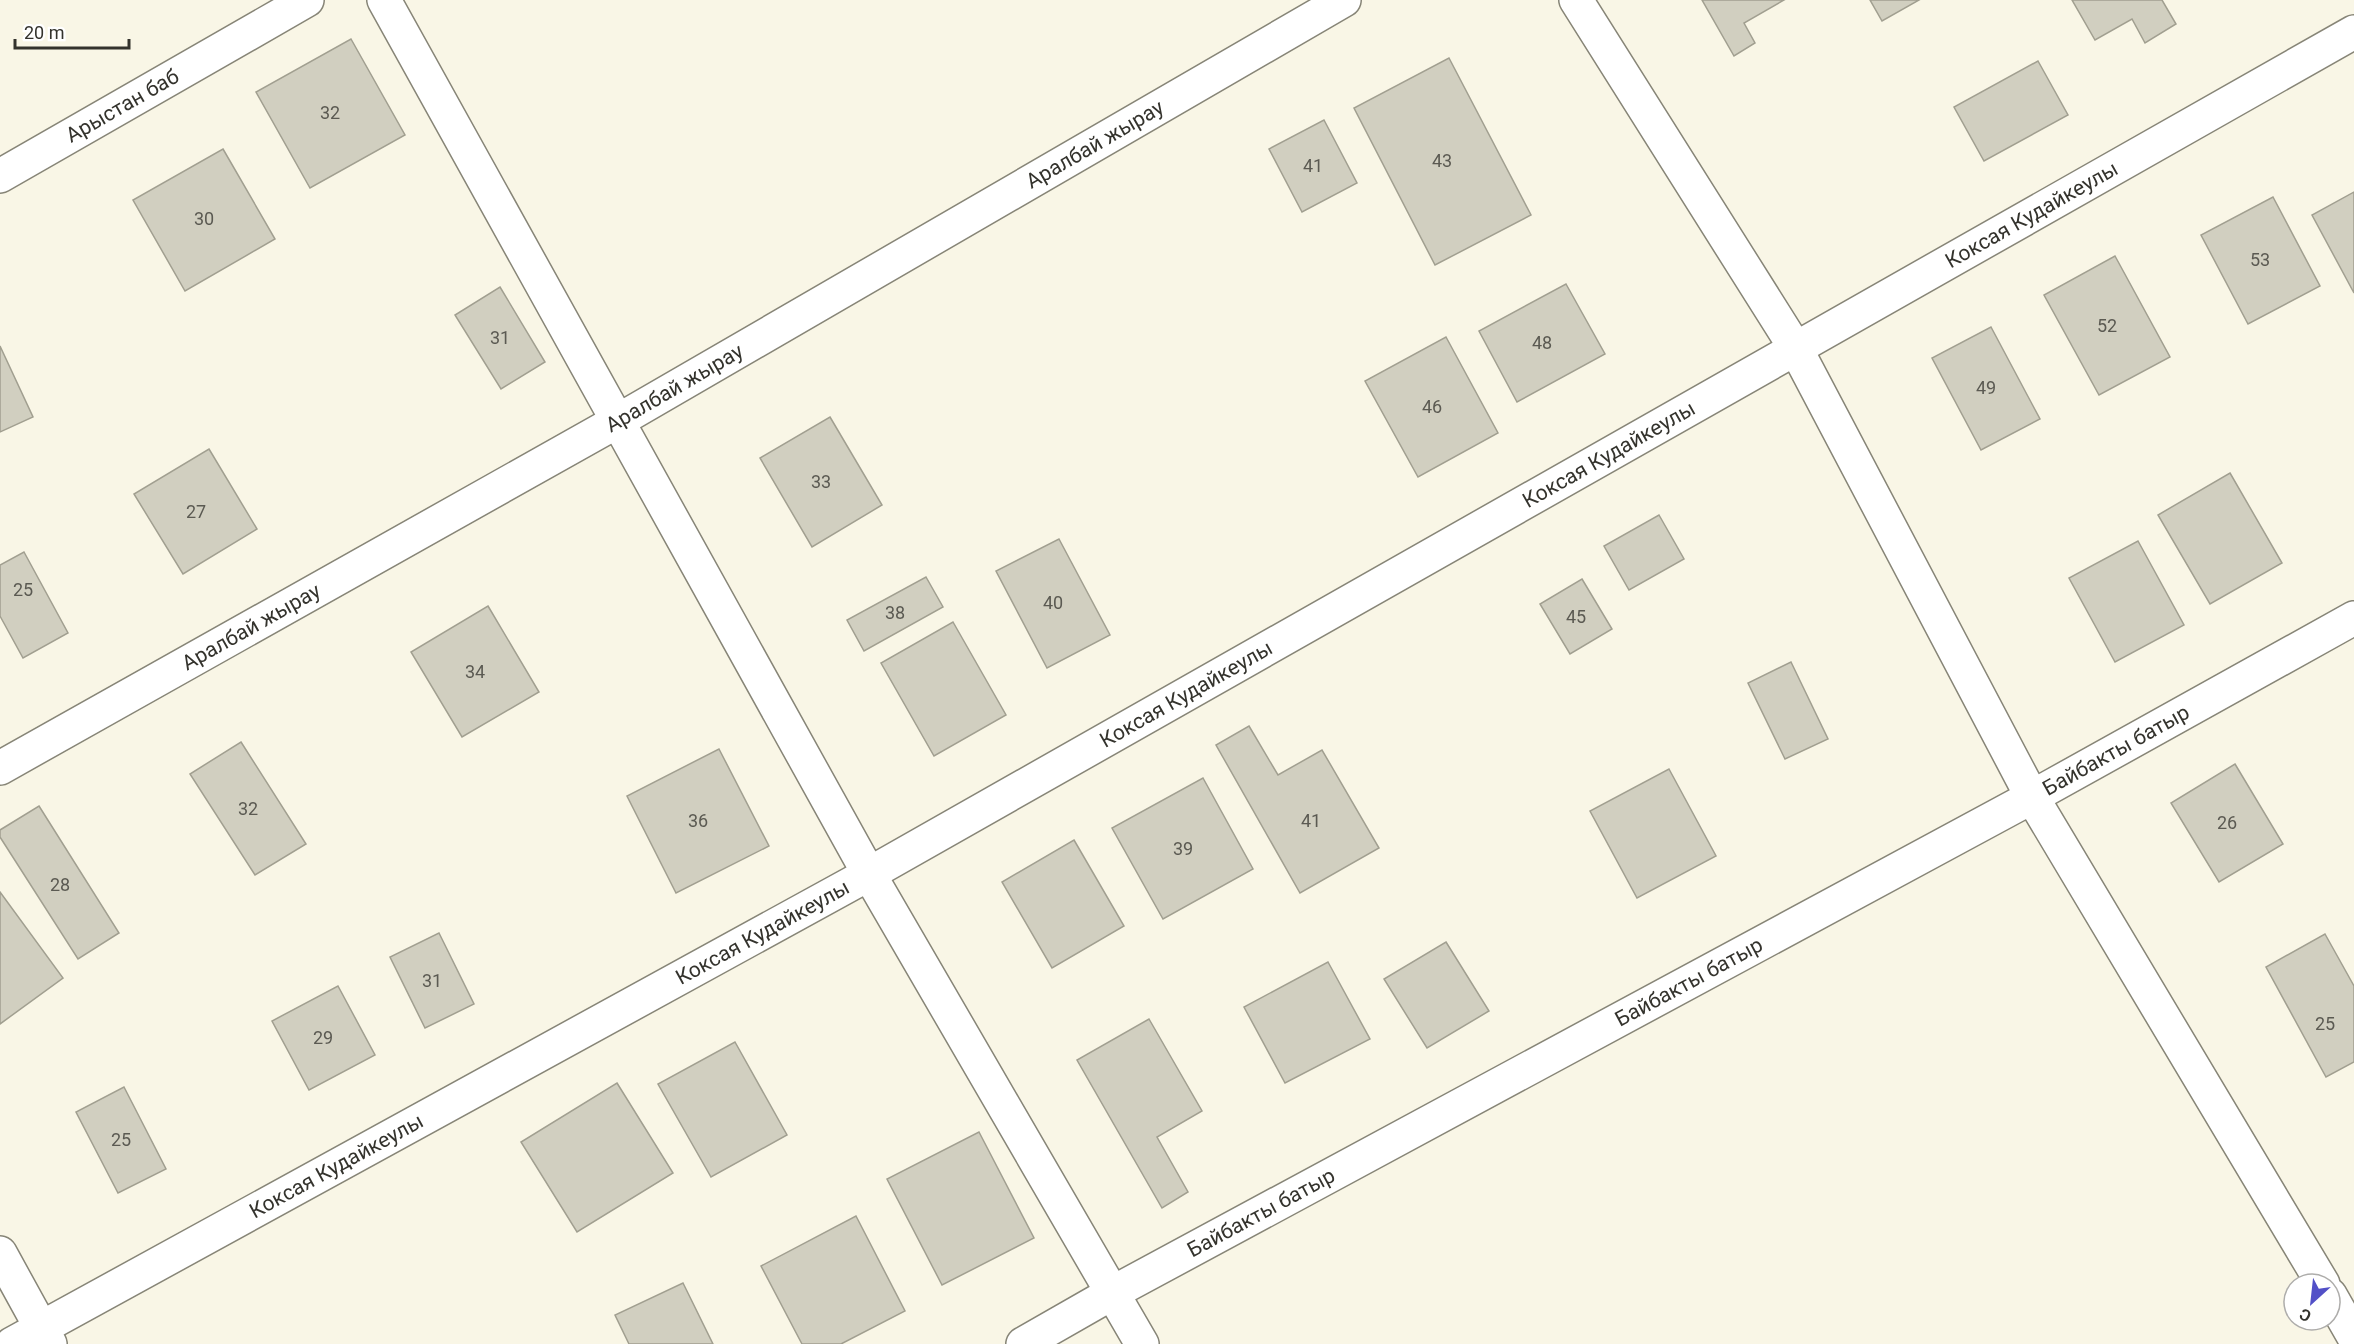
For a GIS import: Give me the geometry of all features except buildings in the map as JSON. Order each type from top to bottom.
[{"type":"street","name":"Арыстан баб","points":[[0,176],[307,0]]},
{"type":"street","points":[[384,0],[868,874],[1114,1292],[1142,1344]]},
{"type":"street","name":"Аралбай жырау","points":[[0,768],[616,422],[1344,0]]},
{"type":"street","points":[[1576,0],[1796,349],[2032,797],[2316,1272]]},
{"type":"street","name":"Коксая Кудайкеулы","points":[[12,1344],[46,1336],[868,874],[2354,32]]},
{"type":"street","name":"Байбакты батыр","points":[[1023,1344],[1114,1292],[2032,797],[2354,618]]},
{"type":"street","points":[[0,1253],[46,1336]]}]
